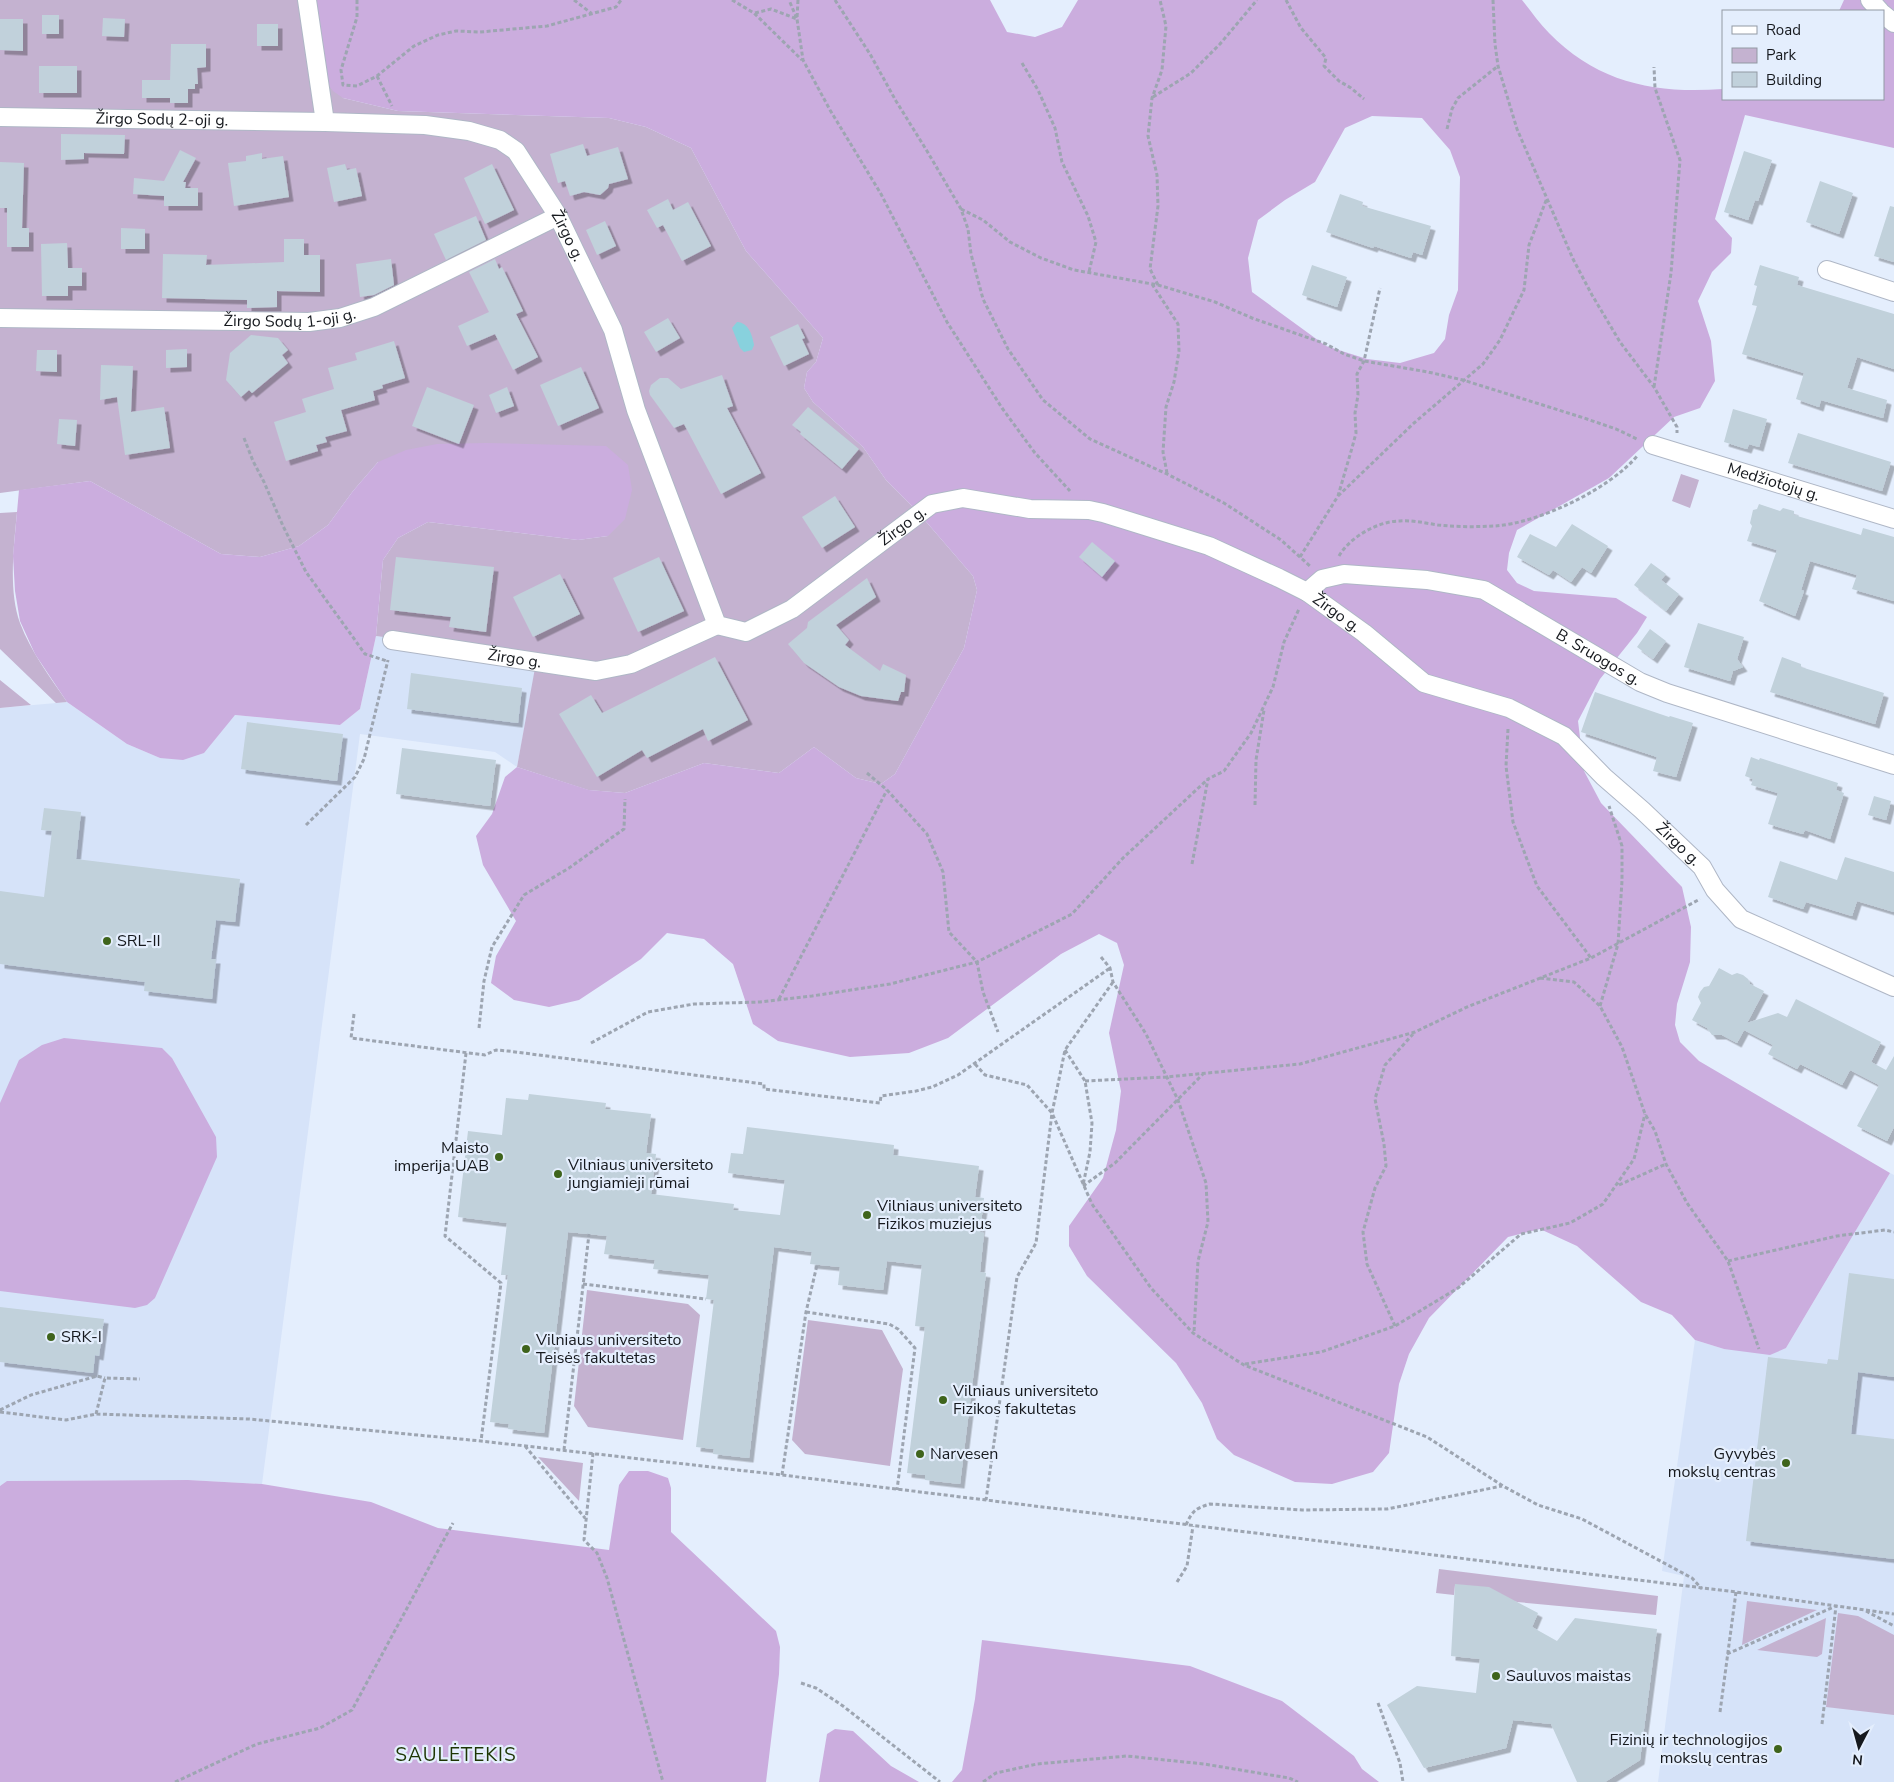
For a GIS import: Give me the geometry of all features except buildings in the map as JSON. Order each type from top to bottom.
[{"type":"street","points":[[307,0],[325,122]]},
{"type":"street","points":[[1870,0],[1879,10]]},
{"type":"street","points":[[1884,15],[1894,23]]},
{"type":"street","name":"Žirgo Sodų 2-oji g.","points":[[0,117],[325,122]]},
{"type":"street","name":"Žirgo g.","points":[[325,122],[425,125],[469,131],[500,140],[516,151],[558,216],[613,330],[636,410],[717,625]]},
{"type":"street","name":"Žirgo Sodų 1-oji g.","points":[[0,318],[309,322],[340,318],[374,307],[558,216]]},
{"type":"street","points":[[1827,270],[1894,292]]},
{"type":"street","name":"Medžiotojų g.","points":[[1648,443],[1894,519]]},
{"type":"street","name":"Žirgo g.","points":[[392,640],[596,671],[631,664],[717,625],[746,632],[792,609],[932,504],[963,498],[1030,509],[1089,510],[1209,546],[1307,592],[1364,633],[1424,683],[1509,708],[1564,736],[1604,777],[1702,867],[1715,890],[1741,919],[1894,987]]},
{"type":"street","name":"B. Sruogos g.","points":[[1324,579],[1344,574],[1361,574],[1427,580],[1484,590],[1640,682],[1658,690],[1687,701],[1894,765]]},
{"type":"street","points":[[1307,592],[1324,579]]},
{"type":"path","points":[[357,0],[357,17],[341,70],[343,85],[358,86],[377,76],[414,46],[438,35],[456,31],[480,32],[547,26],[616,7],[621,0]]},
{"type":"path","points":[[574,0],[592,14]]},
{"type":"path","points":[[732,0],[754,13],[803,60],[830,110],[881,194],[947,322],[972,362],[1034,453],[1089,510]]},
{"type":"path","points":[[789,0],[797,19]]},
{"type":"path","points":[[798,0],[797,19],[803,60]]},
{"type":"path","points":[[835,0],[870,54],[961,209],[968,229],[971,254],[983,299],[1008,349],[1043,400],[1090,439],[1167,474],[1224,503],[1263,527],[1300,556],[1324,579],[1344,548],[1356,537],[1371,528],[1399,521],[1451,526],[1496,526],[1533,519],[1566,505],[1628,467],[1648,443],[1584,418],[1462,380],[1364,361],[1344,354],[1326,344],[1252,318],[1215,302],[1158,285],[1074,270],[1041,258],[1010,242],[983,220],[961,209]]},
{"type":"path","points":[[1158,285],[1150,269],[1158,206],[1156,175],[1148,136],[1152,98],[1162,70],[1166,26],[1160,0]]},
{"type":"path","points":[[1152,98],[1191,74],[1220,44],[1257,0]]},
{"type":"path","points":[[1286,0],[1301,28],[1326,58],[1324,66],[1339,81],[1364,99]]},
{"type":"path","points":[[1493,0],[1498,66],[1517,129],[1574,259],[1592,295],[1620,342],[1654,387],[1676,427],[1679,454]]},
{"type":"path","points":[[754,13],[771,8],[797,19]]},
{"type":"path","points":[[1022,63],[1038,90],[1055,128],[1062,162],[1088,216],[1096,242],[1089,272]]},
{"type":"path","points":[[1447,129],[1452,109],[1458,98],[1498,66]]},
{"type":"path","points":[[1654,67],[1655,88],[1680,160],[1671,273],[1654,387]]},
{"type":"path","points":[[377,76],[399,124]]},
{"type":"path","points":[[1300,556],[1338,496],[1414,423],[1483,364],[1500,340],[1524,290],[1529,245],[1547,197]]},
{"type":"path","points":[[1152,284],[1178,324],[1178,351],[1174,382],[1166,407],[1162,452],[1167,474]]},
{"type":"path","points":[[1338,496],[1356,432],[1357,374],[1364,361],[1380,288]]},
{"type":"path","points":[[244,438],[252,461],[264,482],[306,572],[365,654],[387,660]]},
{"type":"path","points":[[592,1044],[648,1012],[694,1004],[779,1000],[890,984],[977,962],[1072,914],[1123,858],[1208,780],[1224,771],[1251,733],[1265,707],[1273,687],[1284,642],[1307,592]]},
{"type":"path","points":[[306,825],[355,777],[364,759],[392,640]]},
{"type":"path","points":[[1255,805],[1256,760],[1265,707]]},
{"type":"path","points":[[1509,708],[1506,766],[1512,822],[1537,886],[1591,958]]},
{"type":"path","points":[[867,773],[887,790],[927,834],[943,872],[949,932],[977,962],[983,992],[998,1032]]},
{"type":"path","points":[[1600,1006],[1618,944],[1622,881],[1622,846],[1609,809],[1604,777]]},
{"type":"path","points":[[1192,864],[1208,780]]},
{"type":"path","points":[[779,1000],[887,790]]},
{"type":"path","points":[[479,1028],[484,981],[492,947],[524,895],[569,868],[624,829],[625,799]]},
{"type":"path","points":[[1085,1081],[1166,1077],[1300,1064],[1415,1032],[1467,1007],[1591,958],[1715,890]]},
{"type":"path","points":[[1101,957],[1110,968],[1113,982],[1146,1034],[1178,1100],[1206,1183],[1208,1222],[1198,1261],[1194,1333]]},
{"type":"path","points":[[354,1014],[351,1038],[485,1055],[496,1050],[508,1051],[764,1084],[764,1089],[880,1103],[881,1096],[916,1092],[932,1087],[975,1064],[1110,968]]},
{"type":"path","points":[[1540,978],[1574,982],[1600,1006],[1622,1047],[1646,1114],[1655,1130],[1666,1164],[1686,1203],[1728,1261],[1759,1349]]},
{"type":"path","points":[[986,1500],[1017,1277],[1036,1243],[1052,1114],[1065,1050],[1113,982]]},
{"type":"path","points":[[1395,1326],[1367,1264],[1363,1232],[1375,1188],[1386,1166],[1384,1144],[1375,1099],[1385,1065],[1415,1032]]},
{"type":"path","points":[[1065,1050],[1085,1081],[1092,1123],[1090,1152],[1083,1186]]},
{"type":"path","points":[[466,1053],[445,1236],[501,1283],[481,1441]]},
{"type":"path","points":[[975,1064],[984,1075],[1027,1085],[1052,1114],[1092,1204],[1151,1288],[1194,1333],[1244,1364],[1427,1437],[1503,1486],[1538,1505],[1582,1520],[1692,1578],[1702,1589]]},
{"type":"path","points":[[1083,1186],[1115,1163],[1204,1073]]},
{"type":"path","points":[[1244,1364],[1322,1352],[1395,1326],[1458,1288],[1521,1234],[1570,1223],[1604,1204],[1634,1159],[1646,1114]]},
{"type":"path","points":[[1617,1186],[1666,1164]]},
{"type":"path","points":[[1728,1261],[1837,1236],[1885,1230],[1894,1232]]},
{"type":"path","points":[[564,1450],[589,1234]]},
{"type":"path","points":[[782,1475],[806,1312],[817,1265]]},
{"type":"path","points":[[583,1284],[706,1299]]},
{"type":"path","points":[[806,1312],[889,1324],[898,1329],[915,1348],[897,1490]]},
{"type":"path","points":[[0,1411],[31,1395],[97,1376],[140,1379]]},
{"type":"path","points":[[96,1414],[105,1378]]},
{"type":"path","points":[[0,1411],[66,1420],[96,1414],[250,1419],[481,1441],[1186,1524],[1736,1592],[1894,1614]]},
{"type":"path","points":[[525,1446],[586,1518]]},
{"type":"path","points":[[592,1454],[584,1540],[597,1553],[607,1578],[663,1782]]},
{"type":"path","points":[[1186,1524],[1197,1507],[1210,1504],[1302,1510],[1387,1509],[1503,1486]]},
{"type":"path","points":[[175,1782],[257,1744],[320,1728],[352,1710],[453,1523]]},
{"type":"path","points":[[1177,1582],[1187,1566],[1193,1526]]},
{"type":"path","points":[[1720,1712],[1736,1592]]},
{"type":"path","points":[[1727,1654],[1836,1606]]},
{"type":"path","points":[[1822,1724],[1836,1606]]},
{"type":"path","points":[[1863,1610],[1894,1626]]},
{"type":"path","points":[[801,1683],[816,1688],[843,1706],[940,1782]]},
{"type":"path","points":[[1378,1704],[1400,1763],[1403,1782]]},
{"type":"path","points":[[983,1782],[996,1773],[1037,1764],[1127,1756],[1204,1764],[1289,1778],[1298,1782]]},
{"type":"shaded area","points":[[315,0],[990,0],[1007,32],[1035,37],[1062,27],[1078,0],[1522,0],[1545,29],[1568,50],[1587,64],[1629,82],[1651,87],[1674,89],[1722,89],[1722,100],[1884,100],[1884,10],[1839,10],[1844,0],[1894,0],[1894,148],[1745,115],[1715,219],[1732,238],[1731,253],[1712,272],[1698,301],[1711,341],[1715,381],[1700,408],[1674,417],[1609,478],[1517,530],[1509,553],[1507,570],[1517,583],[1534,591],[1616,598],[1647,617],[1637,633],[1600,679],[1578,721],[1584,771],[1601,803],[1682,887],[1691,927],[1690,962],[1677,1004],[1675,1025],[1680,1042],[1699,1061],[1890,1173],[1786,1348],[1770,1355],[1724,1349],[1695,1340],[1672,1315],[1641,1302],[1577,1246],[1540,1229],[1508,1237],[1429,1318],[1409,1354],[1399,1384],[1389,1453],[1373,1472],[1332,1484],[1295,1482],[1234,1455],[1217,1439],[1202,1403],[1176,1363],[1087,1276],[1069,1246],[1069,1226],[1103,1178],[1116,1130],[1121,1091],[1109,1033],[1124,965],[1117,943],[1099,934],[1061,954],[948,1038],[909,1053],[850,1057],[778,1041],[753,1024],[733,964],[704,939],[667,933],[641,959],[579,1000],[549,1007],[514,1000],[491,983],[496,956],[516,921],[483,865],[476,836],[492,814],[505,777],[517,767],[589,790],[625,793],[704,763],[779,773],[814,747],[856,778],[881,784],[895,774],[964,648],[977,590],[973,576],[916,510],[886,480],[863,447],[813,402],[804,388],[807,372],[816,362],[823,338],[746,251],[691,148],[646,127],[609,118],[398,111],[343,98],[333,91],[326,82]],"holes":[[[1372,116],[1422,118],[1450,150],[1460,177],[1458,290],[1449,315],[1445,339],[1434,353],[1400,363],[1367,359],[1326,346],[1252,292],[1248,258],[1258,220],[1285,200],[1315,182],[1345,128]]]},
{"type":"shaded area","points":[[486,443],[606,446],[628,465],[632,490],[625,519],[608,536],[578,540],[428,522],[398,538],[383,560],[376,636],[360,709],[340,725],[235,715],[204,753],[183,760],[160,758],[127,744],[67,702],[35,654],[20,621],[15,591],[13,556],[19,490],[90,481],[221,554],[260,557],[299,546],[328,525],[353,491],[378,462],[406,450],[437,444]]},
{"type":"shaded area","points":[[376,636],[538,657],[517,767],[495,752],[360,734],[262,1484],[188,1480],[8,1481],[0,1486],[0,708],[67,702],[127,744],[160,758],[235,715],[340,725],[360,709]]},
{"type":"shaded area","points":[[64,1038],[162,1048],[172,1058],[216,1137],[217,1157],[155,1298],[147,1305],[135,1308],[0,1291],[0,1103],[19,1060],[42,1045]]},
{"type":"shaded area","name":"Gyvybės mokslų centras","points":[[1890,1173],[1894,1175],[1894,1782],[1658,1782],[1684,1576],[1662,1571],[1695,1340],[1724,1349],[1786,1348]]},
{"type":"shaded area","points":[[629,1471],[648,1471],[668,1478],[671,1488],[671,1532],[776,1631],[780,1647],[779,1674],[766,1782],[0,1782],[0,1486],[7,1481],[188,1480],[262,1484],[371,1502],[438,1528],[609,1550],[619,1485]]},
{"type":"shaded area","points":[[982,1640],[1190,1666],[1282,1701],[1354,1756],[1362,1769],[1379,1782],[952,1782],[962,1770],[975,1699]]},
{"type":"shaded area","points":[[835,1729],[853,1731],[891,1766],[919,1782],[819,1782],[827,1734]]},
{"type":"green space","points":[[0,0],[315,0],[343,98],[398,111],[609,118],[646,127],[691,148],[746,251],[823,338],[816,362],[807,372],[804,388],[813,402],[863,447],[886,480],[916,510],[973,576],[977,590],[964,648],[895,774],[881,784],[856,778],[814,747],[779,773],[704,763],[625,793],[588,790],[517,767],[537,657],[376,636],[383,560],[398,538],[428,522],[578,540],[608,536],[378,462],[353,491],[328,525],[299,546],[260,557],[221,554],[90,481],[0,493]]},
{"type":"green space","points":[[1681,474],[1699,480],[1690,508],[1672,501]]},
{"type":"green space","points":[[17,512],[13,568],[16,610],[20,623],[41,664],[67,702],[56,703],[0,649],[0,513]]},
{"type":"green space","points":[[0,680],[31,705],[0,708]]},
{"type":"green space","points":[[587,1290],[688,1304],[700,1315],[683,1440],[588,1427],[574,1406]]},
{"type":"green space","points":[[808,1320],[882,1330],[903,1369],[890,1466],[805,1454],[792,1440]]},
{"type":"green space","points":[[538,1457],[583,1463],[579,1501]]},
{"type":"green space","points":[[1439,1569],[1658,1596],[1656,1615],[1517,1602],[1455,1585],[1454,1595],[1436,1593]]},
{"type":"green space","points":[[1747,1601],[1817,1610],[1742,1645]]},
{"type":"green space","points":[[1838,1613],[1858,1616],[1894,1635],[1894,1715],[1826,1707]]},
{"type":"green space","points":[[1826,1618],[1822,1654],[1817,1657],[1757,1650]]},
{"type":"water","points":[[737,322],[749,330],[754,345],[752,350],[744,352],[740,348],[732,328]]},
{"type":"place","name":"SRL-II","points":[[107,941]]},
{"type":"place","name":"Maisto imperija UAB","points":[[499,1157]]},
{"type":"place","name":"Vilniaus universiteto jungiamieji rūmai","points":[[558,1174]]},
{"type":"place","name":"Vilniaus universiteto Fizikos muziejus","points":[[867,1215]]},
{"type":"place","name":"SRK-I","points":[[51,1337]]},
{"type":"place","name":"Vilniaus universiteto Teisės fakultetas","points":[[526,1349]]},
{"type":"place","name":"Vilniaus universiteto Fizikos fakultetas","points":[[943,1400]]},
{"type":"place","name":"Narvesen","points":[[920,1454]]},
{"type":"place","name":"Gyvybės mokslų centras","points":[[1786,1463]]},
{"type":"place","name":"Sauluvos maistas","points":[[1496,1676]]},
{"type":"place","name":"Fizinių ir technologijos mokslų centras","points":[[1778,1749]]},
{"type":"district","name":"SAULĖTEKIS","points":[[456,1755]]}]
